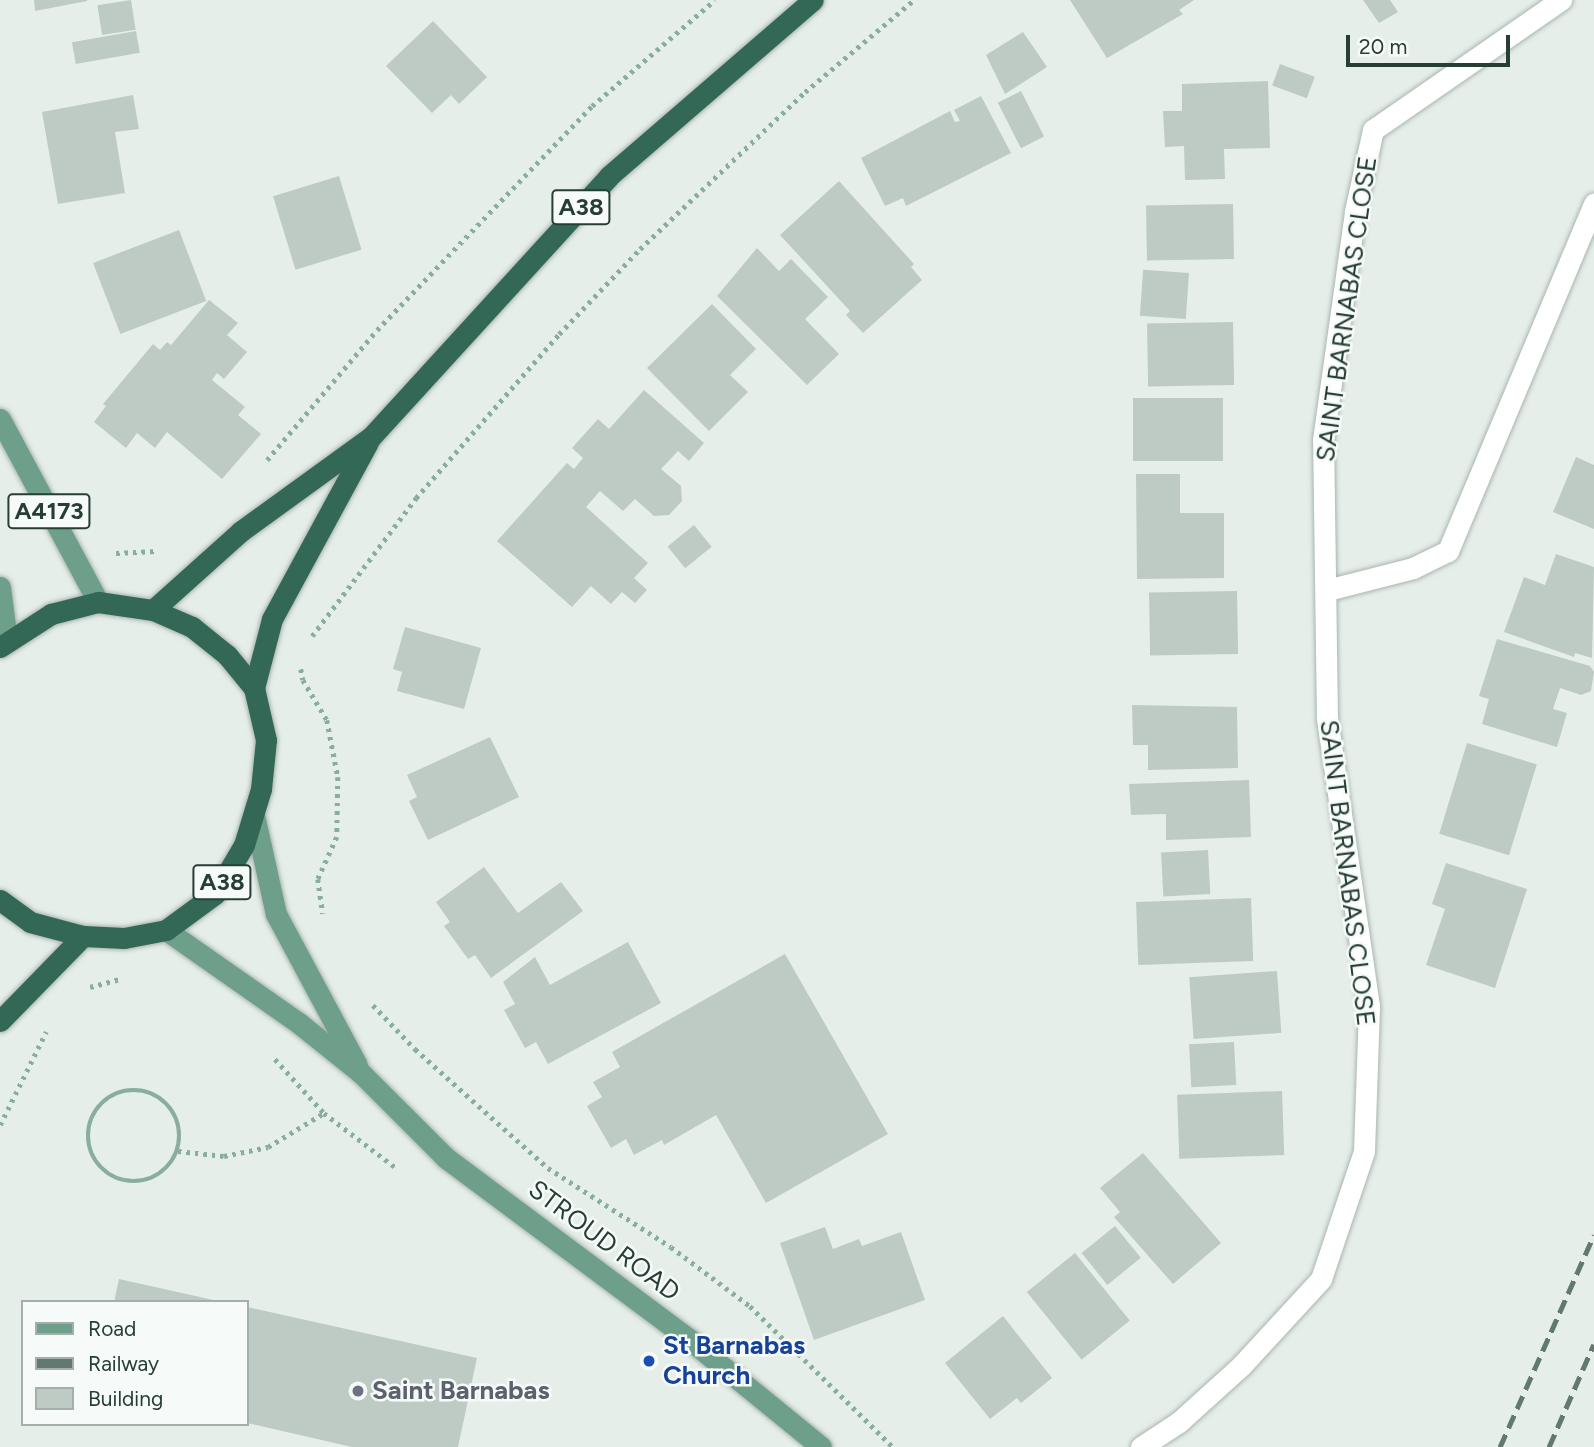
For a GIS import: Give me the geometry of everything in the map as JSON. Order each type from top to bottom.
[{"type":"highway","name":"A38","points":[[153,610],[241,531],[371,437],[609,176],[813,0]]},
{"type":"highway","name":"A38","points":[[254,688],[272,619],[371,437]]},
{"type":"highway","name":"A38","points":[[0,900],[30,922],[83,936],[124,938],[166,930],[215,894],[244,845],[254,815],[266,740],[254,688],[227,655],[192,627],[153,610],[98,602],[51,614],[4,644]]},
{"type":"highway","points":[[0,1021],[83,936]]},
{"type":"main road","name":"A4173","points":[[0,419],[98,602]]},
{"type":"main road","points":[[0,587],[4,644]]},
{"type":"main road","name":"STROUD ROAD","points":[[254,815],[276,914],[361,1073]]},
{"type":"main road","name":"STROUD ROAD","points":[[166,930],[249,986],[361,1073],[446,1158],[680,1332],[821,1447]]},
{"type":"street","name":"SAINT BARNABAS CLOSE","points":[[1141,1447],[1179,1422],[1241,1365],[1321,1279],[1364,1151],[1369,1006],[1327,719],[1323,440],[1355,211],[1373,130],[1560,0]]},
{"type":"street","points":[[1327,590],[1413,568],[1448,551],[1594,203]]},
{"type":"path","points":[[259,470],[377,330],[592,106],[715,0]]},
{"type":"path","points":[[306,645],[416,498],[559,334],[640,249],[805,92],[914,0]]},
{"type":"path","points":[[62,535],[77,528],[90,541],[118,554],[167,549]]},
{"type":"path","points":[[300,656],[303,680],[327,720],[338,777],[337,837],[318,879],[325,927]]},
{"type":"path","points":[[88,988],[122,978]]},
{"type":"path","points":[[368,1000],[415,1049],[548,1168],[671,1247],[750,1306],[893,1447]]},
{"type":"path","points":[[0,1125],[49,1026]]},
{"type":"path","points":[[269,1051],[324,1113],[402,1172]]},
{"type":"path","points":[[150,1092],[173,1110],[181,1138],[178,1151],[170,1166],[157,1176],[125,1182],[111,1177],[95,1160],[88,1139],[89,1124],[96,1110],[113,1095],[150,1092]]},
{"type":"path","points":[[178,1151],[224,1156],[268,1147],[324,1113]]},
{"type":"building","points":[[34,0],[87,0],[87,1],[35,11]]},
{"type":"building","points":[[131,0],[136,30],[102,35],[97,5]]},
{"type":"building","points":[[1070,0],[1194,0],[1179,10],[1183,14],[1107,58]]},
{"type":"building","points":[[1363,0],[1390,0],[1398,12],[1379,23]]},
{"type":"building","points":[[433,21],[487,77],[459,104],[451,95],[432,113],[386,66]]},
{"type":"building","points":[[136,31],[140,53],[76,64],[72,42]]},
{"type":"building","points":[[1023,32],[1047,67],[1005,94],[986,55]]},
{"type":"building","points":[[1280,64],[1315,77],[1307,98],[1272,86]]},
{"type":"building","points":[[1268,81],[1270,148],[1224,149],[1225,179],[1185,180],[1184,146],[1165,147],[1163,111],[1182,111],[1182,84]]},
{"type":"building","points":[[1021,91],[1044,136],[1021,148],[998,103]]},
{"type":"building","points":[[133,95],[139,129],[115,132],[125,193],[58,204],[42,112]]},
{"type":"building","points":[[981,96],[1011,153],[906,206],[903,198],[885,206],[861,158],[950,111],[955,122],[960,121],[954,110]]},
{"type":"building","points":[[339,176],[362,250],[296,270],[273,196]]},
{"type":"building","points":[[839,181],[914,264],[911,267],[922,280],[863,333],[846,315],[850,311],[780,235]]},
{"type":"building","points":[[1233,204],[1234,259],[1147,261],[1146,206]]},
{"type":"building","points":[[179,230],[206,301],[120,334],[93,263]]},
{"type":"building","points":[[757,248],[779,271],[791,259],[828,297],[805,319],[839,354],[807,385],[717,296]]},
{"type":"building","points":[[1143,270],[1189,273],[1186,319],[1140,316]]},
{"type":"building","points":[[209,300],[238,323],[227,335],[247,352],[224,379],[217,373],[212,380],[245,407],[238,415],[261,434],[222,479],[167,432],[155,448],[137,433],[126,448],[94,422],[106,406],[103,404],[153,344],[160,350],[167,342],[171,345]]},
{"type":"building","points":[[712,304],[756,349],[730,375],[748,392],[709,431],[647,368]]},
{"type":"building","points":[[1233,322],[1234,385],[1148,386],[1147,324]]},
{"type":"building","points":[[644,390],[704,443],[689,461],[678,451],[661,469],[681,486],[682,501],[669,515],[654,516],[635,499],[623,511],[600,491],[586,507],[648,563],[634,578],[647,590],[635,603],[622,592],[611,604],[591,586],[572,607],[497,541],[567,463],[574,469],[583,458],[572,448],[598,419],[609,429]]},
{"type":"building","points":[[1133,398],[1223,398],[1223,461],[1133,461]]},
{"type":"building","points":[[1576,457],[1594,465],[1594,529],[1553,512]]},
{"type":"building","points":[[1136,474],[1180,474],[1180,513],[1224,513],[1224,578],[1137,579]]},
{"type":"building","points":[[694,525],[712,547],[685,568],[668,546]]},
{"type":"building","points":[[1556,554],[1594,567],[1592,658],[1575,653],[1574,657],[1504,632],[1524,577],[1545,585]]},
{"type":"building","points":[[1237,591],[1238,654],[1150,656],[1149,593]]},
{"type":"building","points":[[405,627],[481,648],[464,709],[397,691],[402,672],[393,669]]},
{"type":"building","points":[[1497,639],[1590,666],[1594,672],[1591,691],[1581,695],[1560,688],[1553,709],[1567,713],[1557,747],[1482,724],[1489,699],[1479,696]]},
{"type":"building","points":[[1132,705],[1237,707],[1238,768],[1148,770],[1148,745],[1133,745]]},
{"type":"building","points":[[490,737],[519,797],[428,840],[409,801],[417,797],[407,775]]},
{"type":"building","points":[[1467,743],[1537,764],[1509,855],[1439,834]]},
{"type":"building","points":[[1249,780],[1251,837],[1166,840],[1166,814],[1131,815],[1129,784]]},
{"type":"building","points":[[1208,850],[1210,894],[1163,896],[1161,852]]},
{"type":"building","points":[[1446,863],[1527,889],[1495,988],[1426,965],[1445,909],[1432,904]]},
{"type":"building","points":[[484,867],[518,913],[561,882],[583,911],[491,978],[475,955],[468,959],[444,926],[450,922],[436,902]]},
{"type":"building","points":[[1251,898],[1253,961],[1138,965],[1136,902]]},
{"type":"building","points":[[628,942],[661,1003],[548,1064],[536,1042],[525,1048],[504,1010],[515,1004],[503,982],[535,957],[550,985]]},
{"type":"building","points":[[785,954],[888,1134],[766,1203],[716,1115],[664,1145],[662,1140],[634,1155],[626,1139],[611,1148],[587,1106],[602,1097],[593,1082],[620,1067],[612,1052]]},
{"type":"building","points":[[1277,971],[1281,1033],[1194,1039],[1189,977]]},
{"type":"building","points":[[1234,1042],[1236,1085],[1191,1087],[1189,1044]]},
{"type":"building","points":[[1282,1091],[1284,1155],[1179,1159],[1177,1095]]},
{"type":"building","points":[[1143,1153],[1221,1243],[1173,1284],[1114,1217],[1120,1212],[1100,1188]]},
{"type":"building","points":[[1115,1226],[1141,1258],[1107,1285],[1082,1253]]},
{"type":"building","points":[[825,1227],[833,1249],[859,1239],[862,1246],[901,1232],[925,1300],[814,1340],[780,1243]]},
{"type":"building","points":[[1075,1253],[1130,1321],[1082,1360],[1027,1292]]},
{"type":"building","points":[[119,1279],[214,1300],[114,1300]]},
{"type":"building","name":"Saint Barnabas","points":[[248,1307],[477,1358],[458,1447],[352,1447],[248,1423]]},
{"type":"building","points":[[1003,1316],[1052,1378],[1021,1403],[1017,1398],[990,1419],[945,1363]]},
{"type":"railway","points":[[1500,1447],[1594,1235]]},
{"type":"railway","points":[[1549,1447],[1594,1344]]},
{"type":"place","name":"St Barnabas Church","points":[[649,1361]]},
{"type":"place","name":"Saint Barnabas","points":[[358,1391]]}]
